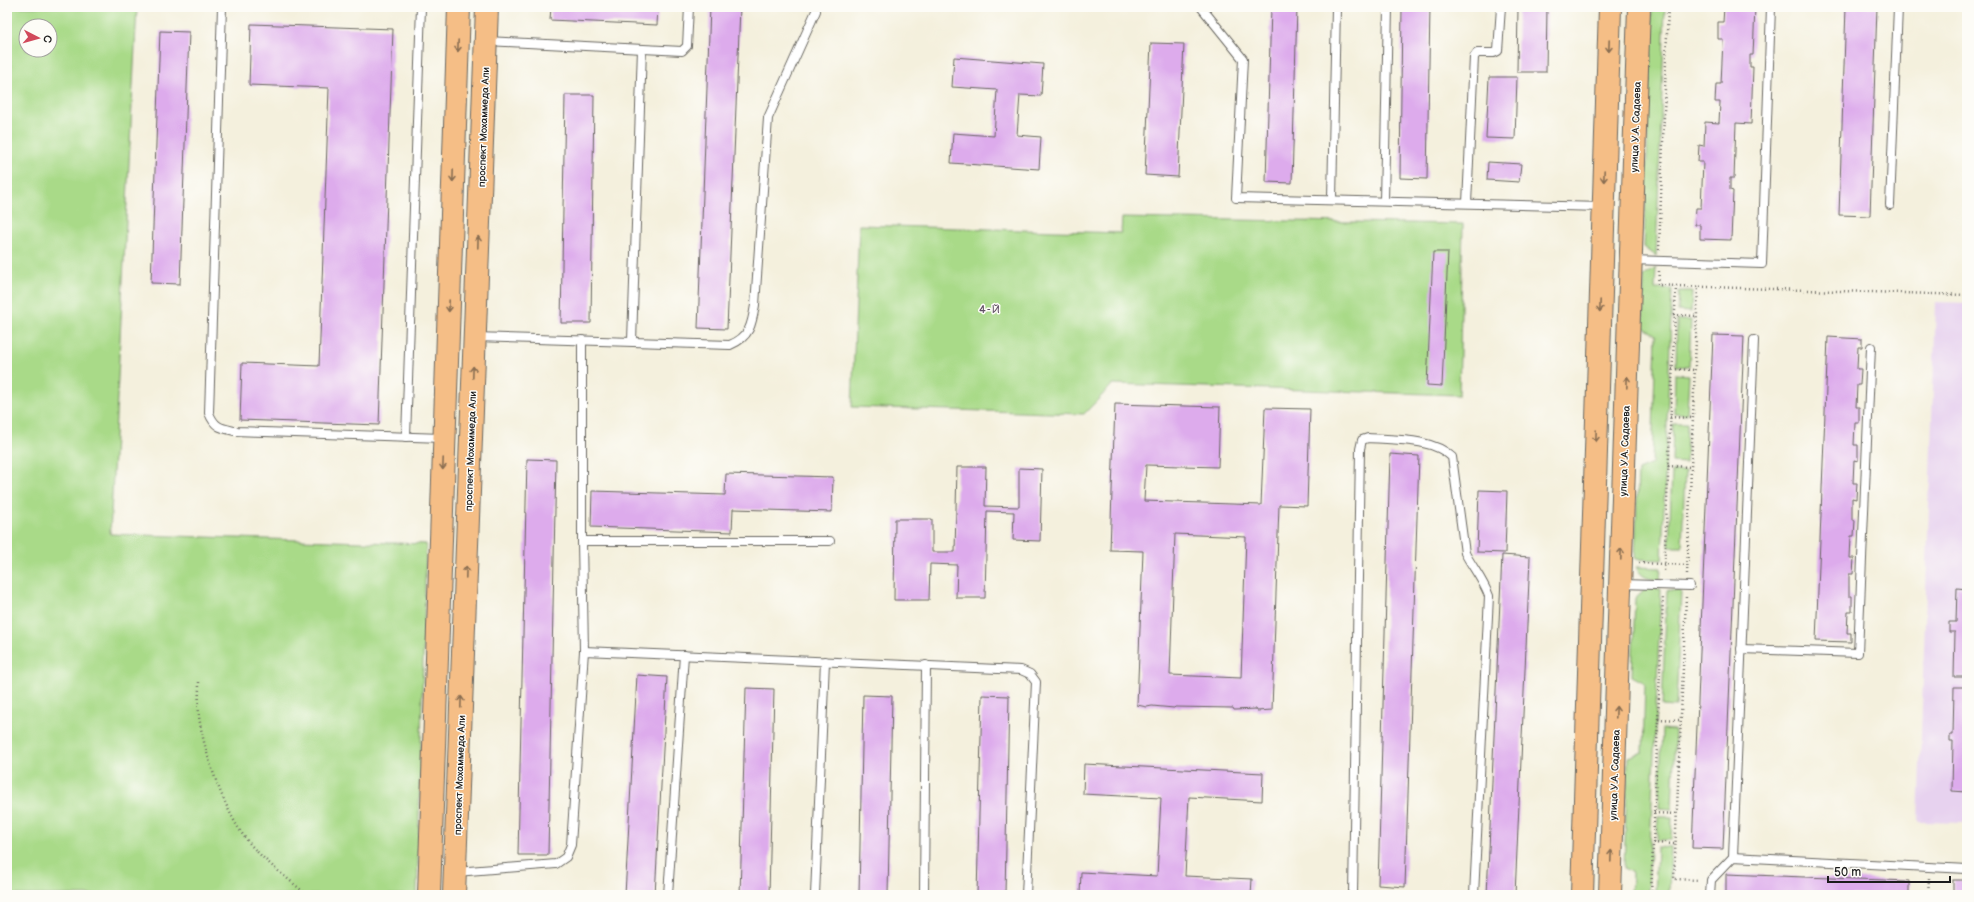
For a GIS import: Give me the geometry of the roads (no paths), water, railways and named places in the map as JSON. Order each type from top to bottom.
[{"type":"main road","points":[[429,895],[459,7]]},
{"type":"main road","name":"проспект Мохаммеда Али","points":[[454,895],[487,7]]},
{"type":"main road","points":[[1582,895],[1610,7]]},
{"type":"main road","name":"улица У.А. Садаева","points":[[1610,895],[1639,7]]},
{"type":"lane","points":[[222,7],[209,413],[213,423],[222,429],[235,431],[444,438]]},
{"type":"lane","points":[[406,437],[421,7]]},
{"type":"lane","points":[[486,41],[682,51],[686,48],[689,7]]},
{"type":"lane","points":[[1201,7],[1242,60],[1236,198],[1332,199],[1384,202],[1603,207]]},
{"type":"lane","points":[[1332,199],[1336,7]]},
{"type":"lane","points":[[1384,202],[1388,7]]},
{"type":"lane","points":[[1467,203],[1474,57],[1476,53],[1494,53],[1498,51],[1501,7]]},
{"type":"lane","points":[[1630,260],[1762,264],[1771,7]]},
{"type":"lane","points":[[1890,205],[1898,7]]},
{"type":"lane","points":[[474,337],[730,345],[738,342],[748,333],[752,324],[755,305],[768,118],[816,11]]},
{"type":"lane","points":[[632,341],[642,49]]},
{"type":"lane","points":[[455,872],[556,864],[566,857],[571,844],[584,651],[582,541],[582,340]]},
{"type":"lane","points":[[1710,895],[1711,880],[1733,857],[1754,340]]},
{"type":"lane","points":[[1741,650],[1858,653],[1871,347]]},
{"type":"lane","points":[[1353,895],[1360,449],[1362,440],[1368,438],[1433,444],[1444,449],[1452,457],[1465,553],[1484,582],[1489,596],[1474,895]]},
{"type":"lane","points":[[582,541],[830,541]]},
{"type":"lane","points":[[1620,584],[1688,586]]},
{"type":"lane","points":[[584,651],[926,665],[1021,670],[1030,674],[1036,682],[1026,895]]},
{"type":"lane","points":[[668,895],[684,655]]},
{"type":"lane","points":[[815,895],[825,661]]},
{"type":"lane","points":[[924,895],[926,665]]},
{"type":"lane","points":[[1733,857],[1967,869]]},
{"type":"district","name":"4-Й","points":[[990,309]]}]
